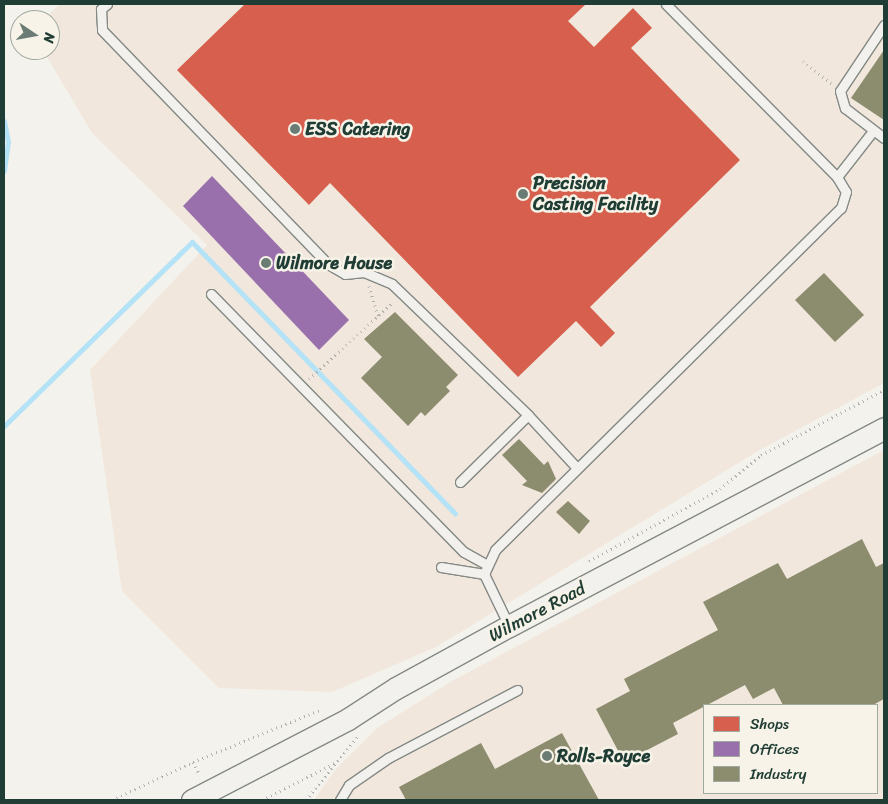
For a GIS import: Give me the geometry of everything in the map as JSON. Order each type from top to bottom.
[{"type":"street","name":"Wilmore Road","points":[[192,800],[348,719],[396,688],[509,626],[884,428]]},
{"type":"lane","points":[[107,4],[102,9],[102,30],[328,264],[345,274],[364,272],[382,277],[528,415],[577,468]]},
{"type":"lane","points":[[485,569],[495,550],[841,208],[846,192],[837,176],[666,4]]},
{"type":"lane","points":[[884,25],[840,91],[845,108],[884,138]]},
{"type":"lane","points":[[837,176],[873,131]]},
{"type":"lane","points":[[212,294],[464,552],[485,569],[509,626]]},
{"type":"lane","points":[[460,482],[528,415]]},
{"type":"lane","points":[[441,567],[485,569]]},
{"type":"lane","points":[[340,800],[349,785],[388,758],[517,690]]},
{"type":"path","points":[[803,60],[840,91]]},
{"type":"path","points":[[364,272],[378,316]]},
{"type":"path","points":[[309,379],[401,294]]},
{"type":"path","points":[[586,562],[720,490],[761,455],[884,390]]},
{"type":"path","points":[[112,800],[321,710]]},
{"type":"path","points":[[306,800],[361,732]]},
{"type":"path","points":[[262,800],[338,762]]},
{"type":"shaded area","points":[[60,4],[884,4],[884,383],[758,451],[436,647],[332,692],[219,688],[122,591],[90,370],[207,245],[92,133],[49,60],[60,60],[60,10],[54,10]]},
{"type":"shaded area","name":"Rolls-Royce","points":[[884,450],[884,800],[314,800],[335,770],[377,728],[452,681]]},
{"type":"building: Shops","name":"Precision Casting Facility","points":[[245,4],[586,4],[568,21],[594,47],[633,8],[652,28],[631,48],[740,160],[590,307],[615,333],[601,347],[576,321],[518,377],[330,183],[309,205],[177,70]]},
{"type":"building: Offices","name":"Wilmore House","points":[[212,176],[349,320],[319,350],[183,206]]},
{"type":"building: Industry","points":[[884,50],[884,120],[851,98]]},
{"type":"building: Industry","points":[[824,273],[864,315],[835,342],[795,300]]},
{"type":"building: Industry","points":[[395,312],[458,375],[446,387],[450,391],[425,416],[421,412],[408,426],[361,378],[382,357],[364,339]]},
{"type":"building: Industry","points":[[519,439],[544,465],[548,461],[556,479],[542,493],[522,485],[527,481],[502,455]]},
{"type":"building: Industry","points":[[568,501],[590,521],[579,534],[556,512]]},
{"type":"building: Industry","points":[[862,539],[876,567],[884,563],[884,699],[875,704],[782,704],[774,688],[753,699],[745,685],[709,704],[703,704],[703,707],[673,723],[678,734],[624,762],[596,709],[630,691],[624,679],[718,630],[703,602],[778,563],[787,579]]},
{"type":"building: Industry","name":"Rolls-Royce","points":[[562,733],[599,800],[406,800],[399,787],[481,743],[495,769]]},
{"type":"waterway","points":[[4,121],[8,142],[4,171]]},
{"type":"waterway","points":[[4,426],[192,242],[455,513]]},
{"type":"place","name":"ESS Catering","points":[[295,129]]},
{"type":"place","name":"Precision Casting Facility","points":[[523,194]]},
{"type":"place","name":"Wilmore House","points":[[266,263]]},
{"type":"place","name":"Rolls-Royce","points":[[547,756]]}]
